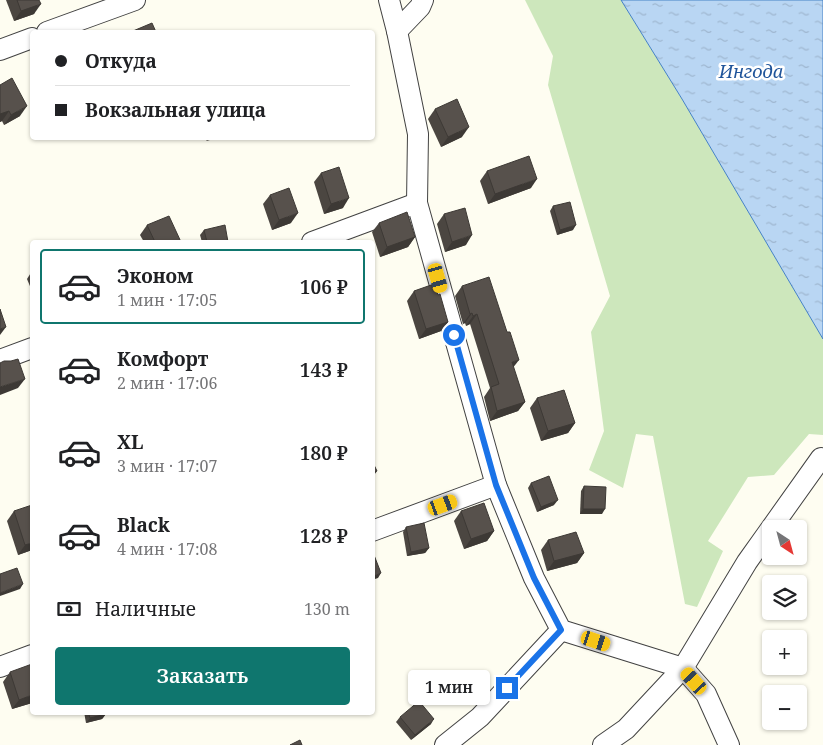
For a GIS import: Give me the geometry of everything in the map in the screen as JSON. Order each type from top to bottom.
[{"type":"street","points":[[52,30],[135,0]]},
{"type":"street","points":[[389,0],[418,134],[417,203],[496,485],[534,578],[561,630],[682,668],[706,694],[729,745]]},
{"type":"street","points":[[397,31],[420,7],[423,0]]},
{"type":"street","points":[[0,50],[30,39]]},
{"type":"street","points":[[317,240],[417,203]]},
{"type":"street","points":[[0,360],[30,349]]},
{"type":"street","points":[[603,745],[626,729],[682,668],[746,562],[820,458]]},
{"type":"street","points":[[375,530],[496,485]]},
{"type":"street","points":[[445,745],[480,717],[561,630]]},
{"type":"street","points":[[0,667],[30,656]]},
{"type":"green space","points":[[525,0],[621,0],[682,99],[823,339],[823,435],[809,434],[774,475],[748,477],[708,541],[723,551],[697,607],[685,604],[653,436],[636,434],[623,488],[589,470],[604,431],[591,332],[610,296],[548,85],[553,56]]},
{"type":"water","name":"Ингода","points":[[621,0],[823,0],[823,339],[682,99]]},
{"type":"building","points":[[17,0],[39,0],[41,4],[21,11]]},
{"type":"building","points":[[152,23],[155,30],[135,30]]},
{"type":"building","points":[[12,78],[27,106],[11,115],[9,111],[0,114],[0,85]]},
{"type":"building","points":[[457,99],[469,127],[448,137],[435,109]]},
{"type":"building","points":[[529,156],[537,179],[495,194],[487,171]]},
{"type":"building","points":[[339,167],[349,198],[331,204],[321,173]]},
{"type":"building","points":[[289,188],[298,213],[279,220],[270,195]]},
{"type":"building","points":[[570,202],[576,225],[560,230],[553,206]]},
{"type":"building","points":[[465,208],[472,235],[452,242],[444,214]]},
{"type":"building","points":[[407,212],[415,237],[387,247],[379,223]]},
{"type":"building","points":[[169,216],[180,240],[154,240],[147,225]]},
{"type":"building","points":[[225,225],[228,240],[206,240],[204,230]]},
{"type":"building","points":[[489,277],[507,332],[510,332],[519,360],[512,362],[525,402],[497,411],[491,387],[499,384],[477,314],[473,316],[472,313],[470,314],[462,286]]},
{"type":"building","points":[[434,284],[438,295],[440,294],[448,322],[426,329],[414,291]]},
{"type":"building","points":[[0,309],[6,327],[0,329]]},
{"type":"building","points":[[18,359],[25,379],[0,387],[0,363]]},
{"type":"building","points":[[564,390],[575,423],[548,431],[537,398]]},
{"type":"building","points":[[549,476],[558,500],[541,507],[531,483]]},
{"type":"building","points":[[584,486],[606,487],[605,509],[583,509]]},
{"type":"building","points":[[484,503],[494,531],[471,539],[461,511]]},
{"type":"building","points":[[30,506],[30,544],[25,545],[14,511]]},
{"type":"building","points":[[424,523],[429,548],[411,552],[406,527]]},
{"type":"building","points":[[576,532],[584,553],[554,561],[548,540]]},
{"type":"building","points":[[375,558],[381,573],[375,576]]},
{"type":"building","points":[[17,568],[23,584],[0,593],[0,574]]},
{"type":"building","points":[[30,665],[30,696],[19,700],[10,672]]},
{"type":"building","points":[[419,701],[434,719],[415,735],[400,717]]},
{"type":"building","points":[[89,715],[102,715],[90,718]]},
{"type":"building","points":[[300,740],[302,745],[290,745]]},
{"type":"route","points":[[454,335],[496,485],[534,578],[561,630],[507,688]]}]
